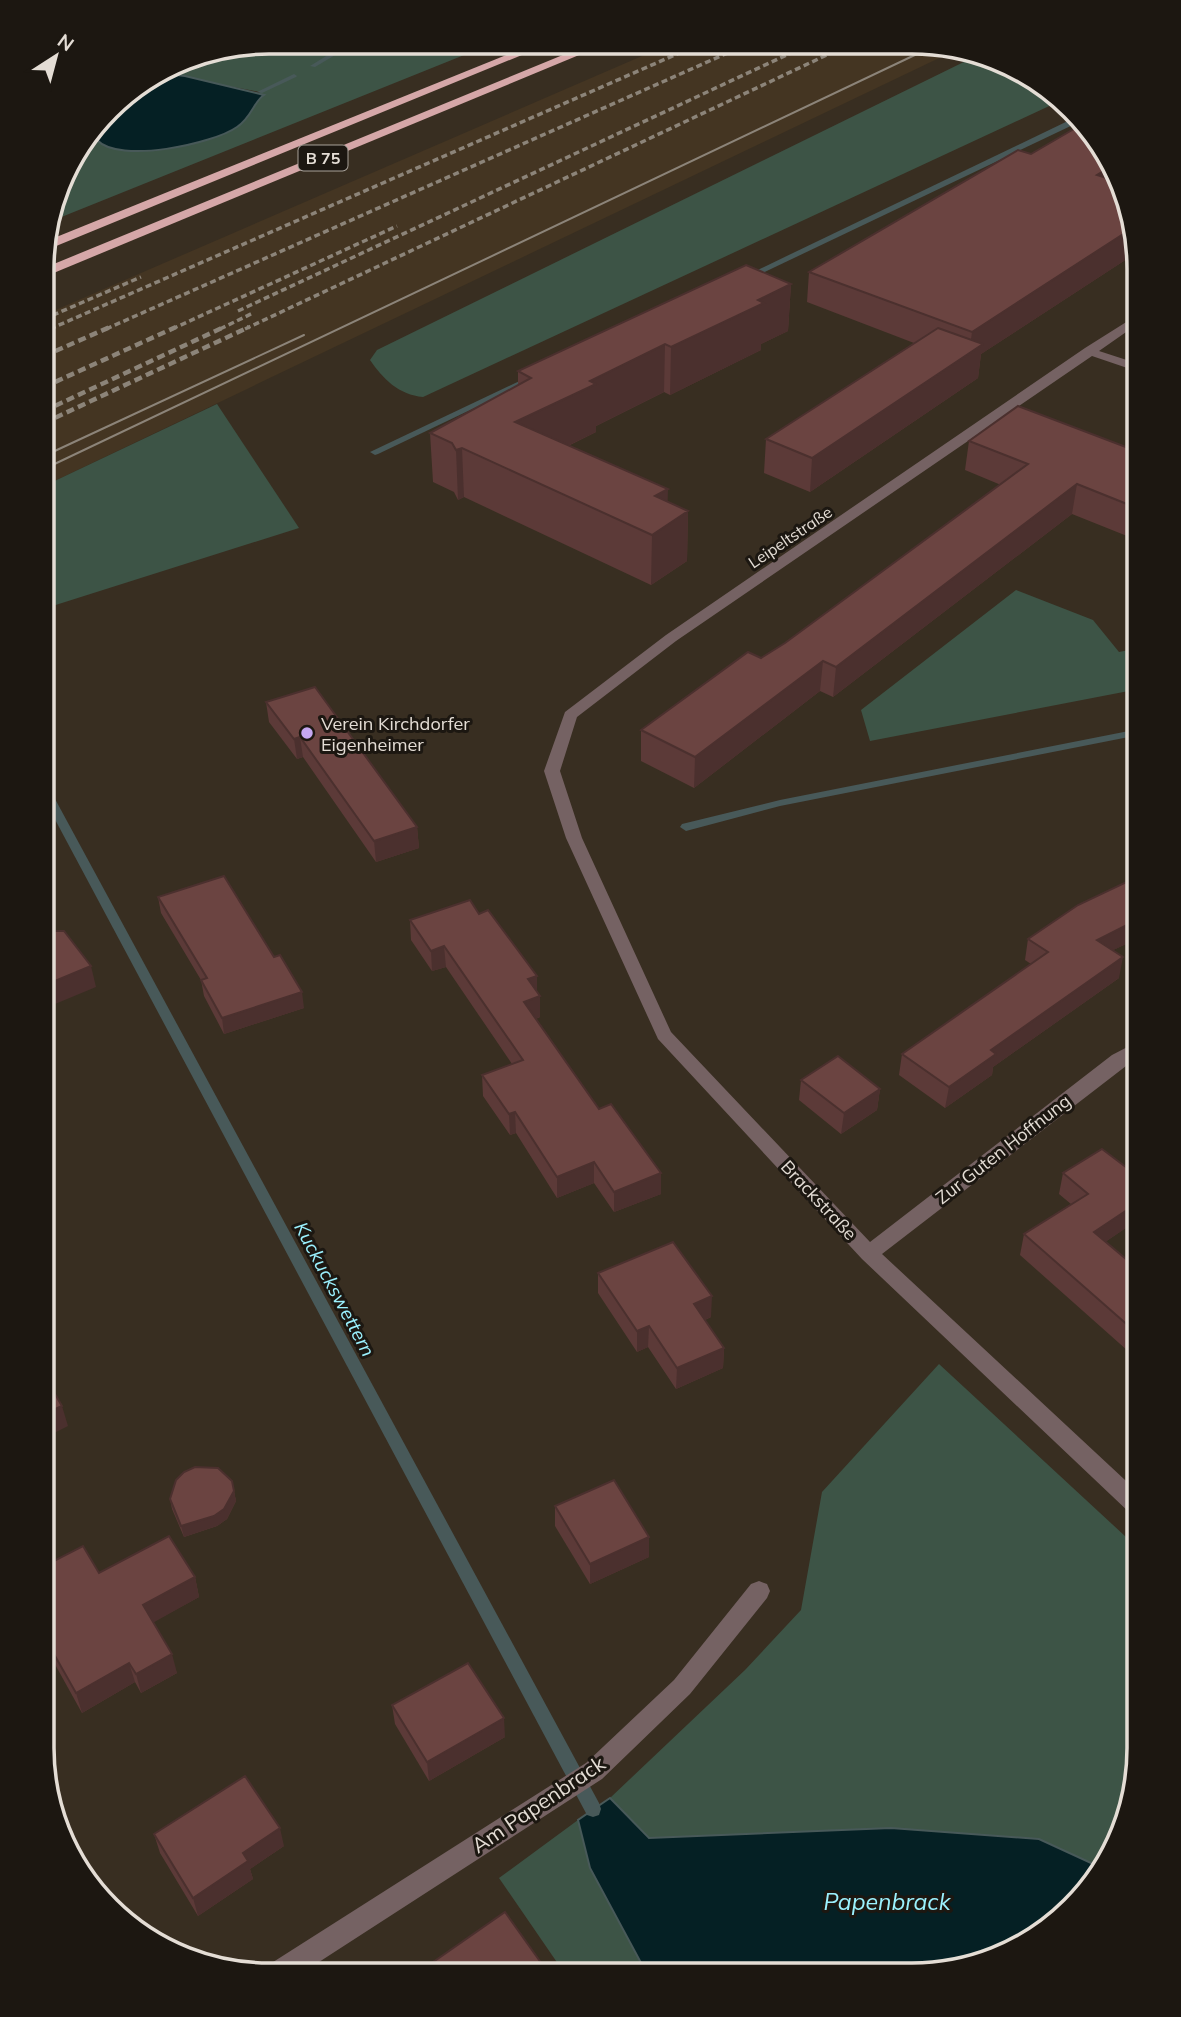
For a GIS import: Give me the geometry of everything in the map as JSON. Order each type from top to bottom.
[{"type":"highway","name":"B 75","points":[[56,242],[518,54]]},
{"type":"highway","name":"B 75","points":[[54,269],[575,54]]},
{"type":"street","name":"Leipeltstraße","points":[[574,838],[552,771],[570,715],[671,639],[1127,326]]},
{"type":"street","points":[[1089,351],[1127,364]]},
{"type":"street","name":"Brackstraße","points":[[574,838],[664,1035],[869,1254],[1126,1495]]},
{"type":"street","name":"Zur Guten Hoffnung","points":[[869,1254],[1126,1055]]},
{"type":"street","name":"Am Papenbrack","points":[[295,1963],[594,1771],[682,1687],[759,1591]]},
{"type":"shaded area","points":[[647,54],[912,54],[942,57],[54,481],[54,311]]},
{"type":"green space","points":[[467,54],[61,217],[76,174],[104,132],[166,148],[197,143],[229,132],[260,92],[176,76],[200,66],[241,56]]},
{"type":"green space","points":[[965,61],[1020,83],[1050,105],[423,397],[406,393],[380,374],[370,360],[377,350]]},
{"type":"green space","points":[[217,404],[299,528],[54,606],[54,481]]},
{"type":"green space","points":[[1016,590],[1093,620],[1119,652],[1127,650],[1127,691],[870,741],[861,710]]},
{"type":"green space","points":[[939,1364],[1126,1537],[1126,1762],[1123,1790],[1115,1817],[1093,1864],[1039,1839],[891,1828],[648,1838],[610,1798],[745,1670],[801,1610],[822,1492]]},
{"type":"green space","points":[[578,1820],[590,1868],[641,1963],[557,1963],[499,1878]]},
{"type":"water","points":[[178,75],[264,95],[242,123],[208,140],[145,151],[108,147],[97,140],[117,117],[150,90]]},
{"type":"water","name":"Papenbrack","points":[[610,1798],[649,1838],[891,1828],[1039,1839],[1093,1864],[1074,1890],[1054,1910],[1031,1927],[994,1946],[954,1959],[912,1963],[641,1963],[590,1868],[578,1820]]},
{"type":"building","points":[[1074,129],[1098,162],[1103,172],[1097,175],[1106,178],[1110,187],[1124,234],[972,332],[809,272],[1018,150],[1031,154]]},
{"type":"building","points":[[746,265],[791,284],[758,300],[764,303],[671,347],[665,344],[590,381],[596,384],[515,422],[668,489],[655,496],[688,511],[652,535],[462,448],[456,450],[452,443],[430,433],[531,378],[518,371]]},
{"type":"building","points":[[938,328],[983,344],[812,458],[766,439]]},
{"type":"building","points":[[1018,406],[1127,447],[1127,504],[1077,484],[836,667],[823,661],[695,757],[641,730],[748,652],[761,658],[785,643],[1028,464],[969,441]]},
{"type":"building","points":[[315,687],[417,827],[374,841],[300,737],[294,739],[266,702]]},
{"type":"building","points":[[224,876],[274,957],[280,955],[302,992],[222,1018],[201,980],[207,978],[158,897]]},
{"type":"building","points":[[1127,882],[1127,925],[1097,940],[1123,957],[991,1050],[996,1054],[949,1087],[902,1054],[1048,952],[1028,939],[1078,905]]},
{"type":"building","points":[[470,900],[479,914],[488,910],[537,976],[528,979],[540,996],[524,1002],[599,1109],[611,1104],[661,1173],[614,1192],[594,1162],[557,1177],[515,1112],[509,1114],[482,1075],[523,1060],[444,946],[431,951],[410,920]]},
{"type":"building","points":[[54,931],[64,931],[91,966],[54,981]]},
{"type":"building","points":[[838,1056],[880,1089],[844,1113],[801,1080]]},
{"type":"building","points":[[1102,1149],[1126,1167],[1126,1210],[1094,1232],[1126,1259],[1126,1324],[1024,1234],[1088,1194],[1063,1173]]},
{"type":"building","points":[[673,1242],[712,1296],[694,1304],[724,1348],[677,1368],[649,1326],[637,1331],[598,1273]]},
{"type":"building","points":[[54,1392],[62,1406],[54,1410]]},
{"type":"building","points":[[195,1467],[218,1468],[232,1481],[234,1491],[224,1509],[214,1516],[181,1526],[170,1499],[176,1480]]},
{"type":"building","points":[[614,1480],[649,1537],[590,1564],[555,1506]]},
{"type":"building","points":[[169,1536],[195,1577],[143,1605],[172,1654],[136,1674],[129,1663],[76,1693],[54,1654],[54,1561],[83,1546],[99,1573]]},
{"type":"building","points":[[468,1663],[504,1718],[427,1762],[392,1705]]},
{"type":"building","points":[[245,1776],[280,1828],[243,1853],[248,1861],[193,1898],[154,1834]]},
{"type":"building","points":[[505,1912],[541,1963],[432,1963]]},
{"type":"waterway","points":[[313,66],[334,54]]},
{"type":"waterway","points":[[260,92],[294,76]]},
{"type":"waterway","points":[[747,277],[1070,124]]},
{"type":"waterway","points":[[375,452],[531,379]]},
{"type":"waterway","points":[[686,827],[780,803],[1127,734]]},
{"type":"waterway","name":"Kuckuckswettern","points":[[54,806],[593,1809]]},
{"type":"tram line","points":[[54,464],[916,54]]},
{"type":"tram line","points":[[54,451],[304,335]]},
{"type":"railway","points":[[54,327],[677,54]]},
{"type":"railway","points":[[106,329],[725,54]]},
{"type":"railway","points":[[238,311],[789,54]]},
{"type":"railway","points":[[245,329],[829,54]]},
{"type":"railway","points":[[172,329],[397,226]]},
{"type":"railway","points":[[54,315],[141,277]]},
{"type":"railway","points":[[220,329],[253,313]]},
{"type":"railway","points":[[54,352],[110,327]]},
{"type":"railway","points":[[54,382],[176,327]]},
{"type":"railway","points":[[54,406],[224,327]]},
{"type":"railway","points":[[54,418],[249,327]]},
{"type":"place","name":"Verein Kirchdorfer Eigenheimer","points":[[307,733]]}]
